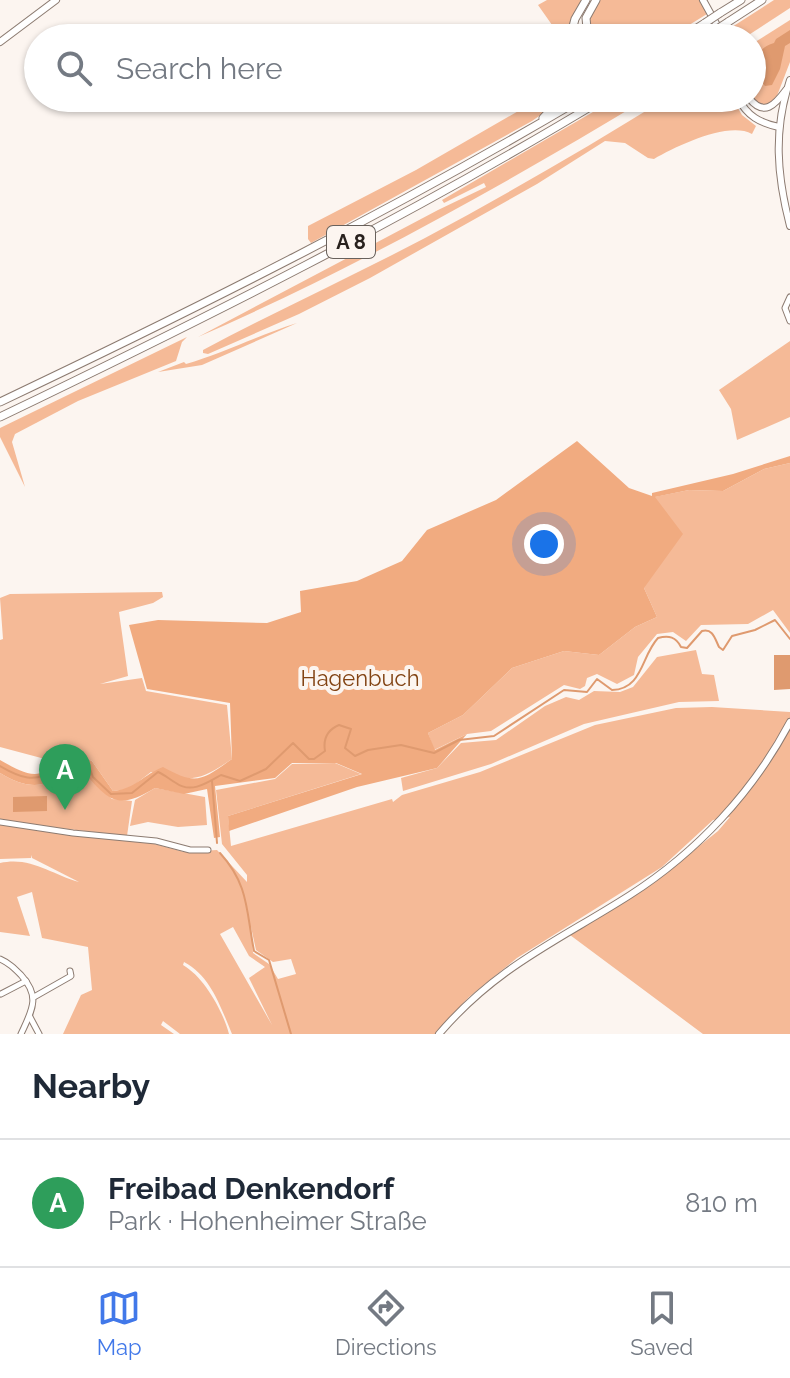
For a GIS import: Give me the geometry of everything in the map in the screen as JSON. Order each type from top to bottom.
[{"type":"highway","points":[[574,24],[586,0]]},
{"type":"highway","points":[[587,24],[586,18],[596,0]]},
{"type":"highway","points":[[703,24],[741,0]]},
{"type":"highway","points":[[725,24],[762,0]]},
{"type":"highway","points":[[532,128],[548,112]]},
{"type":"highway","name":"A 8","points":[[0,402],[282,265],[391,208],[559,112]]},
{"type":"highway","name":"A 8","points":[[0,418],[359,238],[580,112]]},
{"type":"main road","points":[[0,42],[56,0]]},
{"type":"main road","points":[[703,0],[716,24]]},
{"type":"main road","points":[[766,107],[775,104],[789,84]]},
{"type":"main road","points":[[789,84],[780,123],[779,178],[790,226]]},
{"type":"main road","points":[[766,111],[774,113],[780,123]]},
{"type":"main road","points":[[748,112],[763,123],[780,123]]},
{"type":"main road","points":[[439,1034],[462,1008],[509,969],[639,889],[698,842],[745,792],[790,722]]},
{"type":"street","points":[[790,297],[785,308],[790,321]]},
{"type":"street","points":[[0,822],[73,833],[145,839],[190,850],[208,850]]},
{"type":"street","points":[[0,959],[9,963],[26,981],[34,997],[21,1034]]},
{"type":"street","points":[[34,997],[71,976],[70,971]]},
{"type":"street","points":[[1,994],[26,981]]},
{"type":"street","points":[[29,1016],[39,1034]]},
{"type":"shaded area","points":[[547,0],[584,0],[574,24],[551,24],[538,5]]},
{"type":"shaded area","points":[[599,0],[699,0],[707,14],[691,24],[589,24],[588,19]]},
{"type":"shaded area","points":[[774,0],[790,0],[790,8],[765,24],[737,24]]},
{"type":"shaded area","points":[[790,20],[790,62],[775,101],[766,104],[766,35]]},
{"type":"shaded area","points":[[790,30],[790,43],[785,46],[780,69],[772,85],[766,86],[766,47]]},
{"type":"shaded area","points":[[517,112],[545,112],[311,243],[308,239],[308,226],[416,170]]},
{"type":"shaded area","points":[[593,112],[624,112],[425,226],[312,284],[198,337],[486,187],[484,183],[444,203],[442,200]]},
{"type":"shaded area","points":[[644,112],[740,112],[756,126],[752,134],[742,131],[717,133],[654,159],[625,143],[605,141],[537,184],[370,278],[299,314],[208,354],[203,353],[203,350],[397,252],[547,170]]},
{"type":"shaded area","points":[[297,323],[202,365],[158,372],[199,360]]},
{"type":"shaded area","points":[[187,337],[182,342],[176,361],[78,401],[15,434],[12,442],[25,487],[0,437],[0,428]]},
{"type":"shaded area","points":[[790,341],[790,417],[737,440],[731,409],[719,390]]},
{"type":"shaded area","points":[[790,463],[790,633],[773,610],[748,624],[701,625],[686,641],[673,632],[657,634],[638,657],[634,675],[617,684],[597,674],[587,678],[585,686],[580,689],[564,685],[491,731],[467,734],[434,750],[428,733],[463,715],[512,668],[564,651],[599,655],[635,627],[657,617],[644,588],[654,497],[689,490],[723,491],[764,469]]},
{"type":"shaded area","points":[[162,592],[163,597],[153,603],[119,612],[128,676],[100,684],[142,678],[146,691],[227,705],[232,759],[202,776],[185,778],[151,772],[129,789],[113,791],[92,761],[69,751],[45,759],[0,747],[0,640],[3,639],[0,598],[10,594]]},
{"type":"shaded area","points":[[696,650],[702,674],[714,675],[719,701],[679,702],[584,724],[491,764],[403,791],[401,778],[437,768],[461,743],[496,740],[545,706],[566,697],[579,700],[594,691],[620,692],[633,687],[657,657]]},
{"type":"shaded area","points":[[774,655],[790,655],[790,689],[774,690]]},
{"type":"shaded area","points":[[676,708],[790,712],[790,1034],[703,1034],[570,935],[653,883],[718,831],[730,817],[713,820],[662,867],[517,958],[469,997],[435,1034],[232,1034],[208,984],[184,962],[183,965],[212,995],[229,1034],[180,1034],[163,1021],[161,1025],[174,1034],[63,1034],[81,995],[92,990],[88,947],[42,938],[32,892],[17,897],[30,936],[0,932],[0,863],[31,864],[79,882],[31,855],[31,858],[0,859],[0,824],[56,833],[136,839],[184,852],[217,850],[247,882],[247,875],[222,844],[216,790],[275,779],[292,764],[335,763],[361,774],[228,816],[231,846],[392,799],[393,802],[402,795],[480,772],[595,725]],"holes":[[[233,927],[249,956],[265,967],[249,978],[272,1025],[220,934]],[[251,927],[256,950],[273,962],[291,959],[296,974],[278,979],[269,964],[253,953]]]},
{"type":"shaded area","points":[[70,770],[82,770],[112,799],[132,801],[127,836],[0,821],[0,773],[35,785],[52,781]]},
{"type":"shaded area","points":[[155,788],[205,797],[207,825],[178,827],[148,822],[130,826],[135,800]]},
{"type":"shaded area","points":[[47,796],[47,811],[13,812],[13,797]]},
{"type":"green space","name":"Hagenbuch","points":[[577,441],[629,488],[652,496],[652,493],[733,474],[790,456],[790,463],[764,469],[723,491],[689,490],[655,497],[683,534],[644,588],[657,617],[635,627],[599,655],[564,651],[512,668],[463,715],[428,733],[435,750],[467,734],[437,768],[357,787],[229,831],[228,816],[362,774],[336,763],[292,763],[275,778],[215,786],[220,837],[214,838],[207,789],[184,794],[155,788],[122,801],[99,789],[82,770],[70,770],[52,781],[35,785],[0,773],[0,760],[25,772],[40,773],[53,764],[59,754],[69,751],[92,761],[113,791],[127,788],[163,767],[192,778],[213,772],[232,759],[230,703],[147,689],[129,625],[158,620],[267,623],[301,612],[300,591],[357,581],[402,561],[427,530],[496,500]]},
{"type":"waterway","points":[[0,766],[21,776],[34,778],[48,773],[69,755],[78,762],[87,761],[93,777],[111,794],[132,793],[158,772],[187,788],[199,786],[221,775],[240,781],[266,769],[293,743],[309,759],[314,759],[325,751],[327,735],[339,725],[351,729],[345,748],[355,756],[368,750],[401,745],[434,753],[459,740],[494,736],[564,690],[587,692],[597,679],[612,690],[630,684],[658,638],[672,638],[681,647],[687,648],[706,630],[723,650],[732,636],[775,620],[790,639]]},
{"type":"waterway","points":[[212,781],[217,843]]},
{"type":"waterway","points":[[220,853],[241,887],[254,951],[269,960],[291,1034]]},
{"type":"place","name":"Freibad Denkendorf","points":[[65,810]]}]
